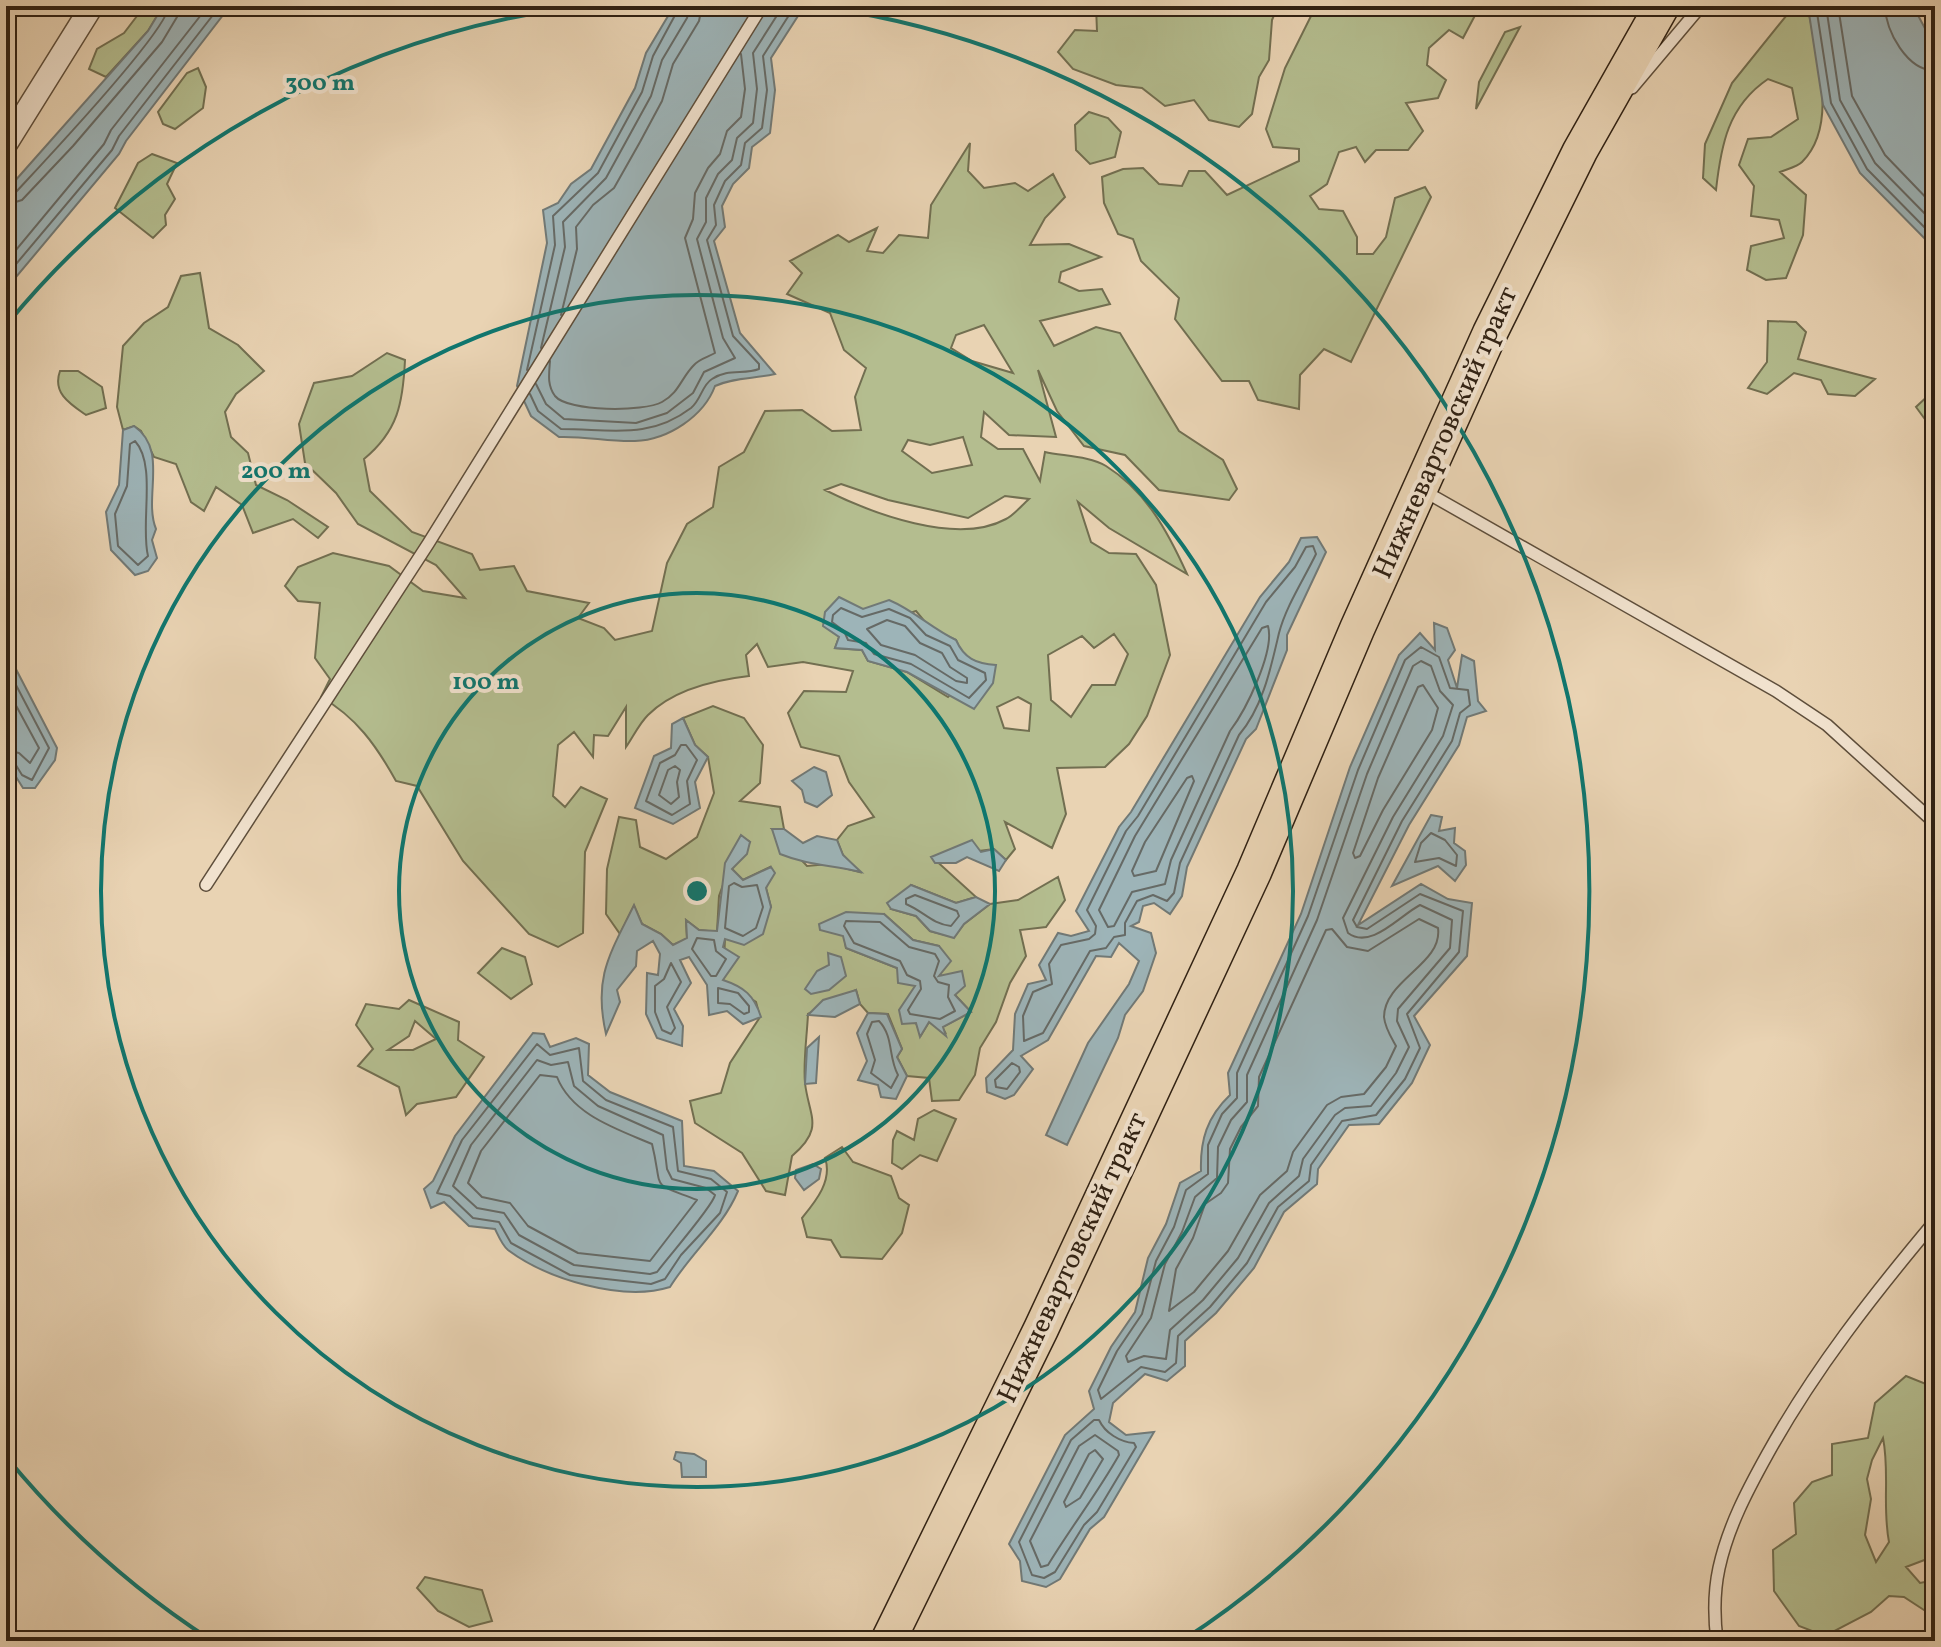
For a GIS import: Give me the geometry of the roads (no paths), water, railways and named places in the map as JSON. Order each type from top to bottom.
[{"type":"main road","name":"Нижневартовский тракт","points":[[888,1641],[968,1481],[1254,872],[1490,333],[1580,151],[1662,6]]},
{"type":"main road","name":"Нижневартовский тракт","points":[[914,1641],[1062,1339],[1150,1146],[1254,872]]},
{"type":"main road","points":[[871,1641],[968,1481]]},
{"type":"street","points":[[6,144],[92,6]]},
{"type":"lane","points":[[206,885],[428,544],[762,6]]},
{"type":"lane","points":[[1580,151],[1701,6]]},
{"type":"lane","points":[[1420,489],[1789,700],[1827,725],[1935,823]]},
{"type":"lane","points":[[1717,1641],[1714,1614],[1719,1569],[1737,1510],[1791,1413],[1862,1308],[1935,1221]]},
{"type":"water","points":[[163,6],[230,6],[119,154],[6,289],[6,191],[148,31]]},
{"type":"water","points":[[674,6],[813,6],[798,16],[771,58],[775,90],[770,133],[752,147],[749,168],[733,184],[722,206],[725,227],[714,241],[740,333],[775,374],[715,386],[694,416],[672,431],[647,440],[559,437],[531,416],[517,386],[547,243],[543,210],[558,203],[571,184],[591,169],[635,88],[646,53]]},
{"type":"water","points":[[1913,6],[1935,47],[1935,249],[1860,173],[1823,105],[1808,7]]},
{"type":"water","points":[[134,426],[144,436],[153,461],[152,503],[156,529],[152,540],[157,558],[148,571],[135,575],[111,550],[106,512],[119,485],[123,430]]},
{"type":"water","points":[[1317,537],[1326,552],[1287,635],[1287,650],[1256,729],[1246,739],[1187,867],[1182,896],[1170,914],[1154,903],[1143,906],[1139,922],[1131,926],[1151,933],[1156,953],[1143,991],[1125,1015],[1118,1038],[1067,1145],[1046,1135],[1088,1043],[1129,984],[1139,961],[1119,943],[1111,957],[1096,956],[1048,1040],[1021,1056],[1033,1069],[1014,1095],[1005,1099],[987,1092],[986,1078],[1013,1050],[1015,1014],[1028,984],[1046,980],[1039,965],[1058,933],[1071,936],[1089,931],[1076,911],[1119,827],[1260,597],[1289,562],[1301,538]]},
{"type":"water","points":[[839,597],[863,609],[889,600],[898,604],[956,640],[972,659],[996,665],[993,683],[974,709],[907,672],[868,661],[862,650],[835,648],[839,637],[823,626],[825,612]]},
{"type":"water","points":[[1434,623],[1447,628],[1455,650],[1448,660],[1457,688],[1462,655],[1474,661],[1478,701],[1486,711],[1467,717],[1459,745],[1409,825],[1358,925],[1421,884],[1448,899],[1472,903],[1467,956],[1414,1016],[1430,1045],[1412,1083],[1379,1124],[1349,1125],[1318,1169],[1317,1184],[1284,1212],[1254,1268],[1216,1313],[1185,1341],[1185,1366],[1167,1381],[1145,1374],[1113,1403],[1109,1422],[1126,1435],[1154,1432],[1104,1517],[1090,1529],[1060,1579],[1046,1587],[1022,1581],[1020,1561],[1009,1544],[1065,1435],[1094,1409],[1089,1391],[1111,1347],[1135,1312],[1148,1258],[1166,1224],[1180,1183],[1201,1171],[1206,1130],[1230,1095],[1228,1073],[1301,914],[1350,767],[1399,655],[1420,633],[1435,650]]},
{"type":"water","points":[[6,650],[57,748],[55,760],[35,788],[23,788],[6,761]]},
{"type":"water","points":[[683,718],[695,745],[708,757],[695,782],[700,808],[673,824],[635,808],[654,756],[671,748],[672,724]]},
{"type":"water","points":[[814,767],[826,772],[832,795],[817,807],[805,802],[802,790],[792,781]]},
{"type":"water","points":[[1431,815],[1442,817],[1439,831],[1455,828],[1454,843],[1465,851],[1466,865],[1455,881],[1438,866],[1392,886]]},
{"type":"water","points":[[772,829],[784,829],[803,843],[817,836],[837,840],[843,855],[861,872],[780,854]]},
{"type":"water","points":[[741,835],[750,842],[747,854],[732,869],[743,880],[771,867],[775,873],[766,888],[771,907],[763,934],[744,945],[725,939],[723,947],[739,957],[723,980],[747,993],[761,1017],[743,1024],[727,1011],[709,1015],[707,985],[689,957],[680,960],[691,983],[674,1009],[683,1026],[682,1046],[657,1038],[646,1014],[647,973],[658,975],[660,954],[653,941],[637,951],[636,966],[617,990],[620,1002],[606,1034],[602,997],[606,966],[634,905],[642,924],[673,945],[687,938],[686,920],[699,930],[717,931],[725,863]]},
{"type":"water","points":[[972,840],[981,852],[994,849],[1006,860],[999,871],[967,857],[956,863],[935,863],[931,857]]},
{"type":"water","points":[[911,885],[956,903],[976,897],[990,904],[964,924],[954,938],[930,931],[916,916],[891,909],[887,903]]},
{"type":"water","points":[[846,912],[884,914],[913,940],[939,946],[951,961],[939,976],[962,971],[965,986],[955,995],[971,1012],[943,1027],[946,1036],[929,1022],[920,1037],[916,1023],[902,1024],[899,1010],[915,986],[898,983],[897,968],[846,948],[843,936],[820,930],[819,924]]},
{"type":"water","points":[[828,953],[841,957],[846,976],[829,990],[811,994],[805,989],[817,971],[829,965]]},
{"type":"water","points":[[856,990],[860,1004],[835,1017],[808,1015],[823,1000]]},
{"type":"water","points":[[868,1013],[887,1014],[902,1049],[897,1057],[907,1076],[896,1099],[881,1097],[878,1085],[858,1080],[867,1061],[857,1033]]},
{"type":"water","points":[[533,1033],[544,1034],[550,1047],[576,1038],[589,1044],[588,1075],[610,1092],[682,1121],[684,1166],[714,1171],[738,1191],[724,1216],[670,1287],[630,1292],[608,1290],[564,1278],[524,1261],[508,1250],[495,1229],[469,1226],[444,1202],[431,1208],[424,1189],[433,1181],[455,1136]]},
{"type":"water","points":[[819,1037],[816,1083],[805,1084],[807,1048]]},
{"type":"water","points":[[813,1164],[821,1169],[819,1179],[804,1190],[795,1178],[796,1170]]},
{"type":"water","points":[[676,1452],[694,1454],[706,1461],[706,1477],[682,1477],[681,1463],[674,1459]]}]
